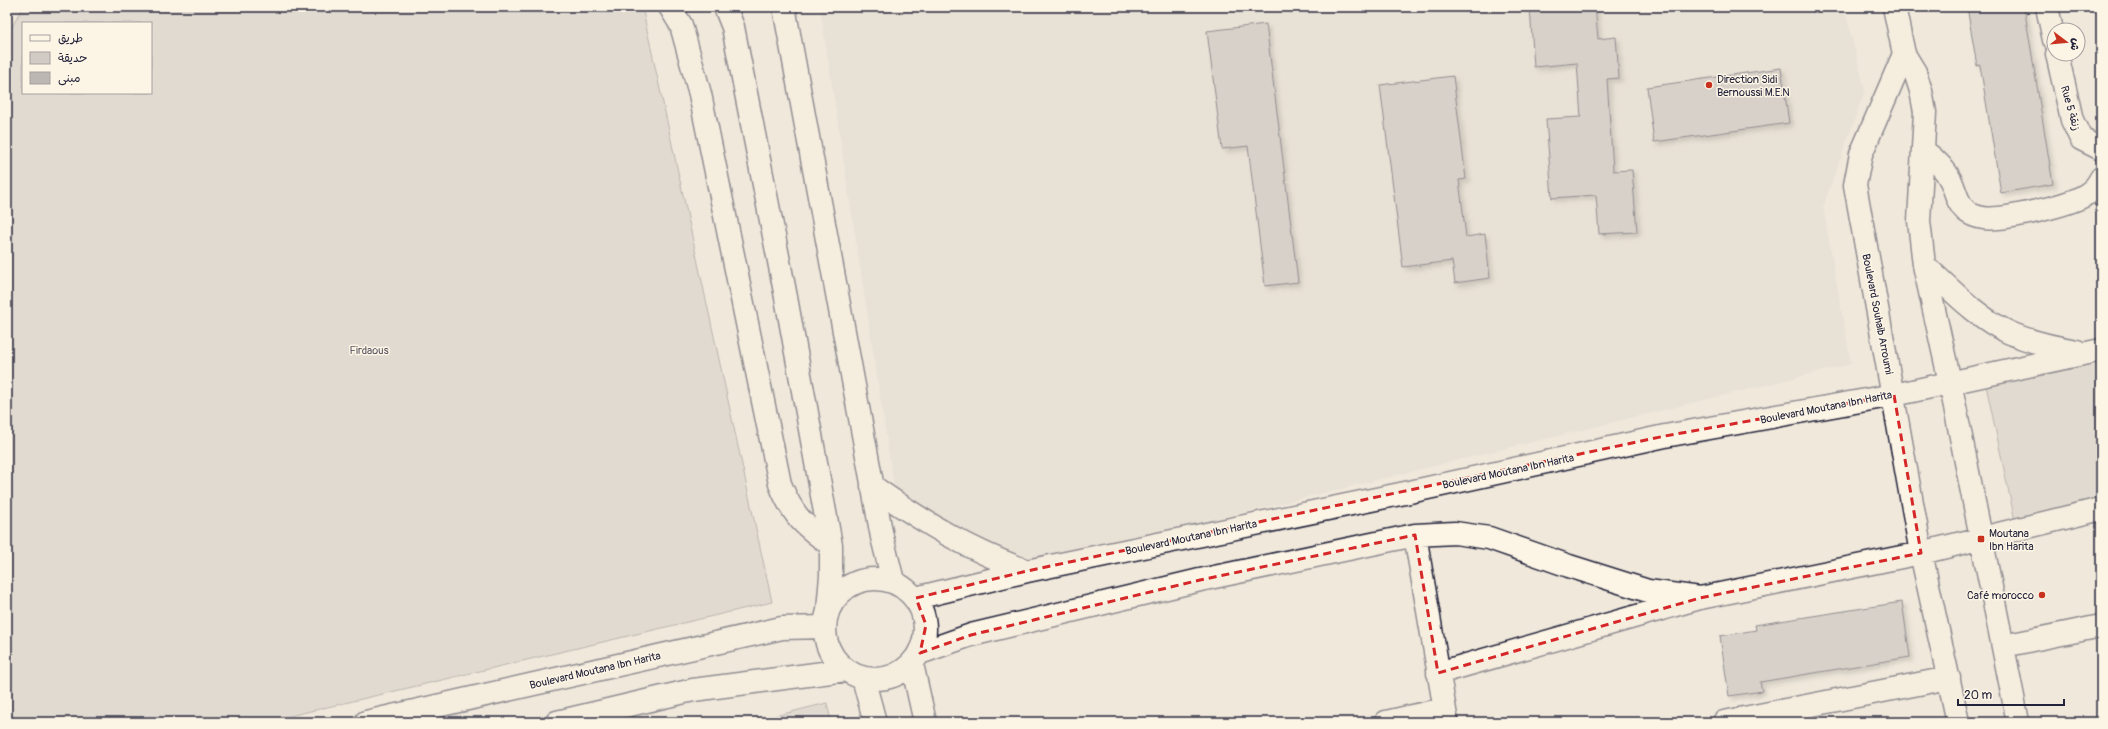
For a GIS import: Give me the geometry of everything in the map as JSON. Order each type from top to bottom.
[{"type":"street","points":[[670,7],[681,25],[700,94],[780,484],[790,508],[807,528],[831,545]]},
{"type":"street","points":[[725,7],[733,27],[785,292],[831,545],[831,576],[826,618],[827,643],[834,658],[854,674],[875,722]]},
{"type":"street","points":[[784,7],[872,486],[882,537],[893,581]]},
{"type":"street","points":[[1894,7],[1904,54],[1915,72],[1921,91],[1924,112],[1918,221],[1924,265],[1950,382],[2018,722]]},
{"type":"street","points":[[2047,7],[2050,22]]},
{"type":"street","name":"Boulevard Souhaib Arroumi","points":[[1904,54],[1861,154],[1855,185],[1858,209],[1894,395],[1921,553],[1958,722]]},
{"type":"street","name":"Rue 5 زنقة","points":[[2059,62],[2072,120],[2081,139],[2101,150]]},
{"type":"street","points":[[1923,150],[1944,169],[1952,182],[1957,199],[1965,210],[1972,215],[1984,218],[2025,213],[2072,202],[2088,194],[2101,178]]},
{"type":"street","points":[[1924,265],[1978,313],[2008,332],[2049,346],[2095,351]]},
{"type":"street","name":"Boulevard Moutana Ibn Harita","points":[[916,598],[1027,571],[1405,493],[1666,436],[1894,395],[2095,351]]},
{"type":"street","points":[[872,486],[915,517],[956,541],[991,558],[1027,571]]},
{"type":"street","points":[[1438,673],[1700,598],[1921,553],[2101,508]]},
{"type":"street","points":[[557,722],[693,690],[854,674],[881,679],[898,674],[916,658],[971,635],[1185,584],[1415,535],[1455,533],[1489,538],[1569,566],[1648,590],[1700,598]]},
{"type":"street","points":[[1386,722],[1446,716],[1415,535]]},
{"type":"street","points":[[826,618],[838,595],[851,584],[864,579],[879,578],[893,581],[906,588],[916,598],[923,611],[926,625],[925,639],[916,658],[925,722]]},
{"type":"street","name":"Boulevard Moutana Ibn Harita","points":[[366,722],[826,618]]},
{"type":"street","points":[[2002,646],[2101,626]]},
{"type":"street","points":[[1724,722],[1949,678]]},
{"type":"highlighted area","points":[[1894,395],[1921,553],[1700,598],[1438,673],[1415,535],[1200,580],[971,635],[920,653],[926,625],[916,598],[1027,571],[1665,436]]},
{"type":"shaded area","points":[[820,7],[1844,7],[1865,90],[1823,207],[1851,364],[1013,569],[897,506]]},
{"type":"green space","name":"Firdaous","points":[[23,7],[642,7],[772,602],[264,722],[7,722],[7,36]]},
{"type":"green space","points":[[2101,352],[2101,508],[2017,530],[1984,376]]},
{"type":"green space","points":[[827,703],[831,722],[751,722]]},
{"type":"building","points":[[1530,7],[1595,7],[1598,39],[1616,37],[1619,78],[1607,79],[1613,171],[1632,170],[1637,232],[1599,234],[1596,195],[1552,198],[1546,119],[1581,117],[1577,63],[1534,67]]},
{"type":"building","points":[[1967,7],[2024,7],[2053,184],[2001,193],[1980,65],[1977,66]]},
{"type":"building","points":[[1266,24],[1298,282],[1265,286],[1248,146],[1222,149],[1207,31]]},
{"type":"building","points":[[1781,68],[1789,123],[1654,142],[1647,87]]},
{"type":"building","points":[[1453,76],[1466,179],[1459,180],[1466,237],[1485,234],[1490,278],[1455,283],[1452,261],[1403,267],[1380,85]]},
{"type":"building","points":[[1902,602],[1910,657],[1760,682],[1762,691],[1729,696],[1720,636],[1756,630],[1755,625]]},
{"type":"place","name":"Direction Sidi Bernoussi M.E.N","points":[[1709,85]]},
{"type":"place","name":"Moutana Ibn Harita","points":[[1981,539]]},
{"type":"place","name":"Café morocco","points":[[2042,595]]}]
